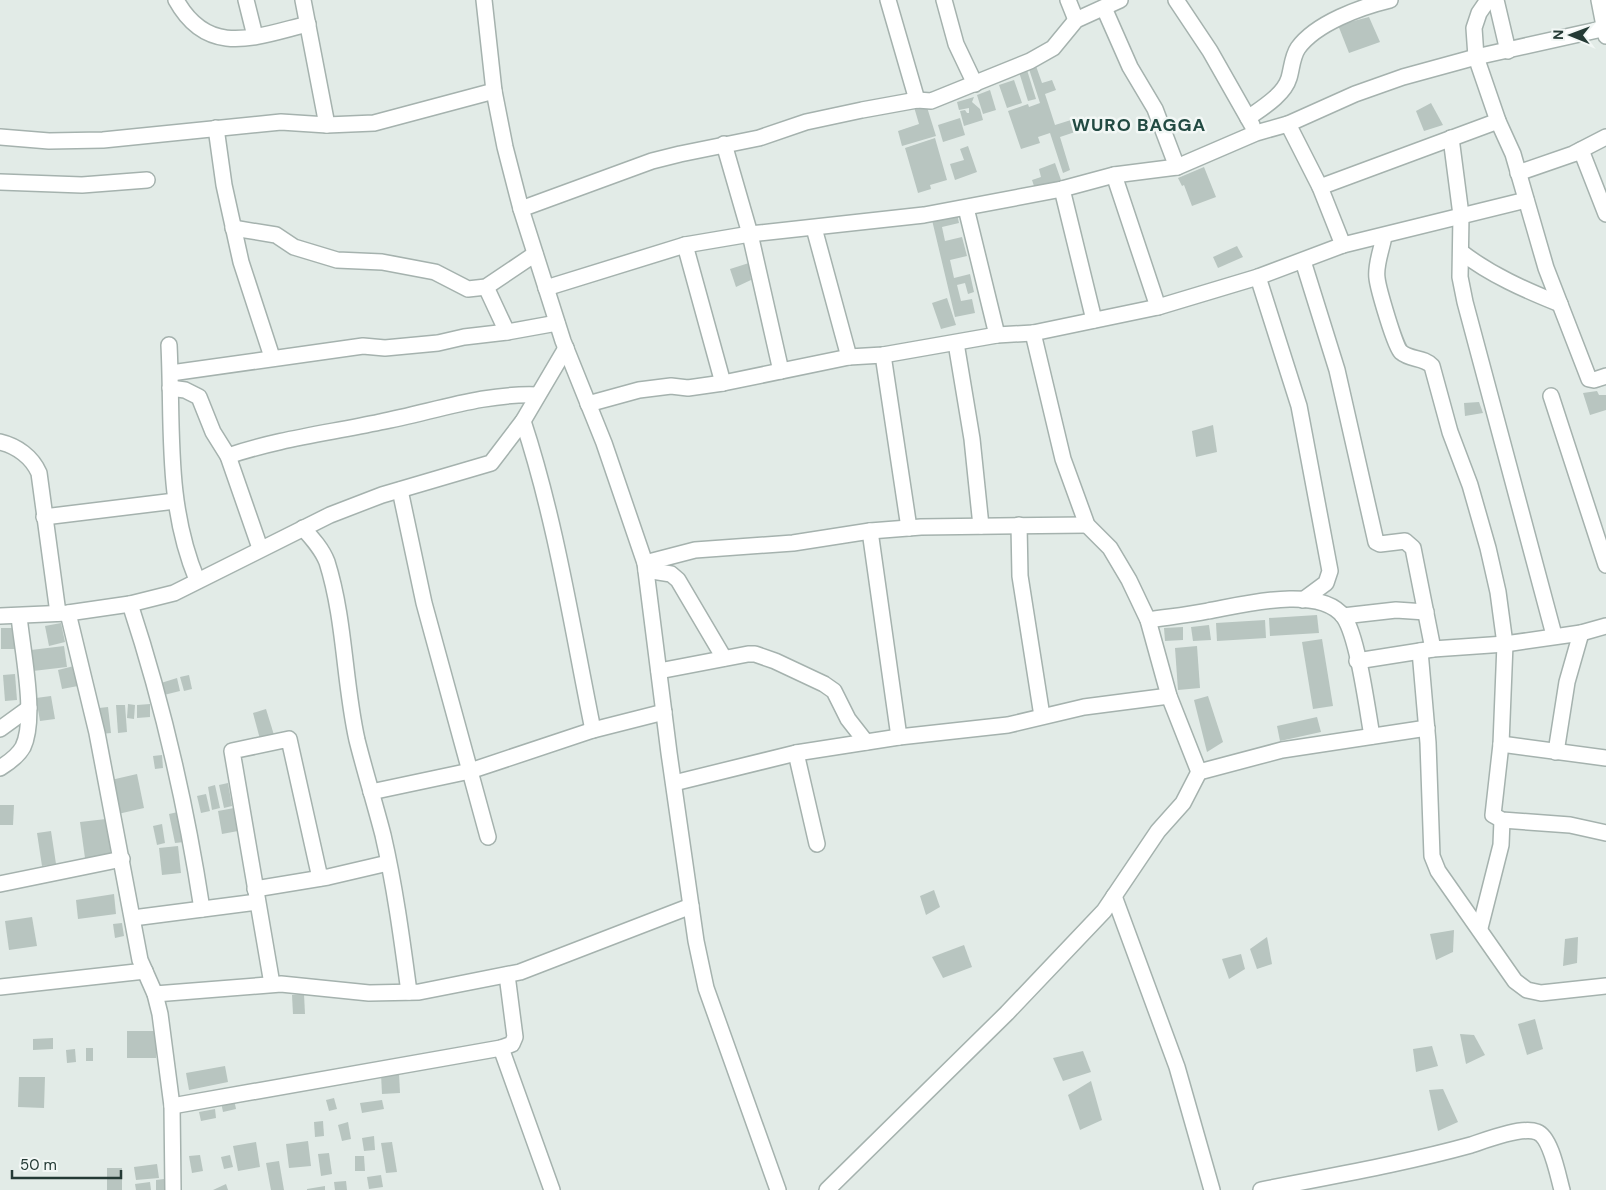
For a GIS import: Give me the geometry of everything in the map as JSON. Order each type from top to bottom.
[{"type":"street","points":[[176,0],[183,12],[197,26],[212,37],[223,40],[255,36],[308,24]]},
{"type":"street","points":[[246,0],[255,36]]},
{"type":"street","points":[[303,0],[327,124]]},
{"type":"street","points":[[484,0],[494,91],[505,146],[521,209],[566,348],[604,443],[645,567],[691,906],[706,988],[778,1190]]},
{"type":"street","points":[[888,0],[917,100]]},
{"type":"street","points":[[944,0],[956,44],[975,84]]},
{"type":"street","points":[[1068,0],[1076,20]]},
{"type":"street","points":[[521,209],[652,161],[758,138],[806,122],[917,100],[931,101],[1030,61],[1053,48],[1076,20],[1120,0]]},
{"type":"street","points":[[1176,0],[1210,51],[1256,133]]},
{"type":"street","points":[[1248,118],[1265,106],[1289,80],[1296,50],[1304,41],[1331,22],[1371,4],[1390,0]]},
{"type":"street","points":[[1488,0],[1479,13],[1474,28],[1476,57],[1498,121],[1513,154],[1546,268],[1589,379],[1594,380],[1606,376]]},
{"type":"street","points":[[1496,0],[1508,51]]},
{"type":"street","points":[[546,288],[685,245],[750,234],[924,215],[1062,189],[1114,175],[1177,167],[1256,133],[1288,124],[1355,94],[1403,77],[1476,57],[1605,31],[1599,0]]},
{"type":"street","points":[[1104,8],[1130,67],[1155,109],[1177,167]]},
{"type":"street","points":[[0,137],[49,141],[103,140],[281,122],[327,124],[374,122],[494,91]]},
{"type":"street","points":[[1320,187],[1498,121]]},
{"type":"street","points":[[1288,124],[1320,187],[1343,245]]},
{"type":"street","points":[[216,128],[224,185],[241,262],[272,357]]},
{"type":"street","points":[[1518,174],[1581,150],[1606,137]]},
{"type":"street","points":[[1451,138],[1462,214],[1460,277],[1465,302],[1554,635]]},
{"type":"street","points":[[724,144],[750,234],[781,371]]},
{"type":"street","points":[[1581,150],[1606,214]]},
{"type":"street","points":[[1114,175],[1158,307]]},
{"type":"street","points":[[0,182],[82,184],[147,180]]},
{"type":"street","points":[[1062,189],[1094,320]]},
{"type":"street","points":[[588,404],[639,390],[671,386],[688,388],[723,383],[849,357],[883,355],[997,335],[1033,332],[1158,307],[1258,277],[1343,245],[1384,236],[1462,214],[1526,200]]},
{"type":"street","points":[[966,208],[997,335]]},
{"type":"street","points":[[233,228],[276,235],[294,247],[337,260],[382,262],[435,272],[468,289],[486,287],[535,254]]},
{"type":"street","points":[[814,228],[849,357]]},
{"type":"street","points":[[1384,236],[1377,277],[1389,322],[1398,349],[1402,353],[1424,360],[1432,366],[1450,432],[1470,485],[1498,592],[1505,644],[1501,744],[1493,815],[1502,820],[1570,825],[1606,833]]},
{"type":"street","points":[[685,245],[723,383]]},
{"type":"street","points":[[1461,252],[1479,266],[1560,304]]},
{"type":"street","points":[[1303,261],[1337,370],[1376,542],[1380,544],[1405,541],[1413,548],[1426,612],[1427,728],[1432,856],[1438,871],[1480,928],[1515,981],[1527,990],[1540,993],[1606,986]]},
{"type":"street","points":[[1258,277],[1298,406],[1330,571],[1326,583],[1303,600]]},
{"type":"street","points":[[486,287],[507,332]]},
{"type":"street","points":[[170,381],[272,357],[363,346],[385,348],[438,343],[464,336],[507,332],[557,322]]},
{"type":"street","points":[[827,1190],[1007,1013],[1104,911],[1158,831],[1183,803],[1198,772],[1169,696],[1148,620],[1129,580],[1110,548],[1087,525],[1063,458],[1033,332]]},
{"type":"street","points":[[956,343],[972,439],[980,526]]},
{"type":"street","points":[[170,345],[170,437],[175,501],[184,545],[196,580]]},
{"type":"street","points":[[0,616],[63,613],[130,604],[174,593],[260,548],[339,512],[400,490],[491,463],[523,421],[566,348]]},
{"type":"street","points":[[883,355],[909,528]]},
{"type":"street","points":[[170,381],[198,397],[213,432],[228,456],[260,548]]},
{"type":"street","points":[[228,456],[270,442],[381,422],[495,396],[537,396]]},
{"type":"street","points":[[1551,396],[1606,565]]},
{"type":"street","points":[[523,421],[534,455],[564,579],[593,730]]},
{"type":"street","points":[[0,442],[15,448],[36,466],[39,473],[44,517],[63,613],[97,733],[140,960],[155,994],[172,1106],[173,1190]]},
{"type":"street","points":[[400,490],[424,603],[444,678],[456,714],[488,838]]},
{"type":"street","points":[[44,517],[175,501]]},
{"type":"street","points":[[1019,525],[1020,576],[1042,716]]},
{"type":"street","points":[[645,567],[683,553],[793,543],[870,531],[980,526],[1087,525]]},
{"type":"street","points":[[303,528],[316,542],[326,560],[341,632],[347,684],[357,740],[388,863],[399,916],[410,992]]},
{"type":"street","points":[[870,531],[899,737]]},
{"type":"street","points":[[670,574],[683,553]]},
{"type":"street","points":[[645,567],[670,574],[678,580],[724,658]]},
{"type":"street","points":[[1148,620],[1208,611],[1247,602],[1303,600],[1326,604],[1343,616],[1352,637],[1372,736]]},
{"type":"street","points":[[130,604],[174,757],[190,834],[202,909]]},
{"type":"street","points":[[1343,616],[1396,610],[1426,612]]},
{"type":"street","points":[[0,768],[22,748],[28,728],[29,708],[19,616]]},
{"type":"street","points":[[1357,661],[1427,650],[1505,644],[1581,632],[1606,626]]},
{"type":"street","points":[[1556,752],[1567,682],[1581,632]]},
{"type":"street","points":[[659,672],[724,658],[755,654],[824,684],[834,691],[848,719],[866,742]]},
{"type":"street","points":[[674,783],[796,753],[899,737],[1008,725],[1084,708],[1169,696]]},
{"type":"street","points":[[0,729],[29,708]]},
{"type":"street","points":[[371,792],[470,772],[593,730],[664,712]]},
{"type":"street","points":[[1198,772],[1282,750],[1427,728]]},
{"type":"street","points":[[272,984],[231,754],[233,750],[286,738],[290,741],[320,878]]},
{"type":"street","points":[[1501,744],[1606,758]]},
{"type":"street","points":[[796,753],[818,844]]},
{"type":"street","points":[[1480,928],[1501,845],[1502,820]]},
{"type":"street","points":[[0,884],[122,859]]},
{"type":"street","points":[[133,918],[202,909],[320,878],[388,863]]},
{"type":"street","points":[[1114,896],[1177,1067],[1212,1190]]},
{"type":"street","points":[[155,994],[272,984],[369,993],[410,992],[506,975],[555,960],[691,906]]},
{"type":"street","points":[[0,987],[145,971]]},
{"type":"street","points":[[172,1106],[501,1048],[512,1044],[515,1037],[506,975]]},
{"type":"street","points":[[501,1048],[552,1190]]},
{"type":"street","points":[[1262,1190],[1423,1159],[1517,1132],[1535,1131],[1543,1135],[1551,1151],[1562,1190]]},
{"type":"building","points":[[1369,17],[1380,42],[1349,53],[1338,25]]},
{"type":"building","points":[[1036,66],[1042,83],[1052,80],[1056,90],[1045,94],[1055,125],[1071,120],[1075,132],[1060,137],[1070,170],[1063,173],[1050,133],[1038,137],[1040,143],[1021,149],[1008,111],[1028,104],[1029,107],[1040,103],[1029,69]]},
{"type":"building","points":[[1027,70],[1036,99],[1028,101],[1019,72]]},
{"type":"building","points":[[1014,80],[1022,103],[1007,108],[999,85]]},
{"type":"building","points":[[990,90],[996,110],[983,114],[977,95]]},
{"type":"building","points":[[974,97],[972,102],[980,109],[983,120],[964,126],[960,111],[965,110],[969,113],[969,108],[959,110],[957,102]]},
{"type":"building","points":[[1431,103],[1443,125],[1424,131],[1416,111]]},
{"type":"building","points":[[926,104],[936,136],[902,146],[898,131],[919,124],[914,107]]},
{"type":"building","points":[[960,118],[965,135],[943,142],[938,125]]},
{"type":"building","points":[[935,138],[947,180],[930,185],[931,189],[918,193],[905,148]]},
{"type":"building","points":[[968,146],[977,172],[955,180],[950,164],[964,160],[960,149]]},
{"type":"building","points":[[1055,163],[1061,180],[1035,189],[1032,180],[1041,177],[1039,169]]},
{"type":"building","points":[[1204,167],[1216,197],[1192,206],[1184,185],[1182,186],[1178,178]]},
{"type":"building","points":[[957,214],[959,223],[942,227],[945,241],[962,237],[967,256],[950,260],[954,278],[970,274],[974,292],[968,294],[965,283],[957,285],[961,301],[972,299],[975,313],[955,317],[932,220]]},
{"type":"building","points":[[1237,246],[1243,257],[1218,268],[1213,257]]},
{"type":"building","points":[[749,263],[751,280],[736,287],[730,269]]},
{"type":"building","points":[[947,298],[956,325],[941,329],[932,303]]},
{"type":"building","points":[[1597,391],[1599,395],[1606,395],[1606,410],[1590,415],[1583,393]]},
{"type":"building","points":[[1479,402],[1483,413],[1465,416],[1464,403]]},
{"type":"building","points":[[1213,425],[1217,452],[1196,457],[1192,431]]},
{"type":"building","points":[[1317,615],[1319,633],[1270,636],[1269,618]]},
{"type":"building","points":[[1265,620],[1266,638],[1217,641],[1216,623]]},
{"type":"building","points":[[61,623],[65,642],[49,646],[45,626]]},
{"type":"building","points":[[1209,625],[1211,640],[1193,641],[1191,627]]},
{"type":"building","points":[[1183,627],[1183,640],[1165,641],[1164,628]]},
{"type":"building","points":[[1,628],[15,628],[15,649],[1,649]]},
{"type":"building","points":[[1322,639],[1333,706],[1313,709],[1302,642]]},
{"type":"building","points":[[64,646],[67,667],[33,671],[31,650]]},
{"type":"building","points":[[1197,646],[1200,688],[1178,690],[1175,648]]},
{"type":"building","points":[[74,666],[78,686],[62,689],[58,670]]},
{"type":"building","points":[[15,674],[17,700],[5,701],[3,675]]},
{"type":"building","points":[[189,675],[192,689],[184,691],[180,677]]},
{"type":"building","points":[[177,678],[180,691],[164,695],[161,683]]},
{"type":"building","points":[[51,696],[55,719],[40,721],[36,698]]},
{"type":"building","points":[[1208,696],[1223,742],[1207,752],[1194,700]]},
{"type":"building","points":[[128,704],[135,705],[134,719],[127,718]]},
{"type":"building","points":[[150,704],[150,717],[137,718],[137,705]]},
{"type":"building","points":[[116,705],[125,705],[127,732],[118,733]]},
{"type":"building","points":[[108,707],[111,733],[101,734],[99,708]]},
{"type":"building","points":[[266,709],[274,735],[260,739],[253,713]]},
{"type":"building","points":[[1317,717],[1321,732],[1280,741],[1277,726]]},
{"type":"building","points":[[162,755],[163,768],[155,769],[153,756]]},
{"type":"building","points":[[137,774],[144,808],[118,814],[111,780]]},
{"type":"building","points":[[228,783],[232,806],[224,808],[219,785]]},
{"type":"building","points":[[215,785],[220,808],[212,810],[208,787]]},
{"type":"building","points":[[206,794],[210,811],[201,813],[197,796]]},
{"type":"building","points":[[0,805],[14,805],[13,825],[0,825]]},
{"type":"building","points":[[234,808],[238,831],[222,834],[218,811]]},
{"type":"building","points":[[178,812],[184,842],[175,843],[169,814]]},
{"type":"building","points":[[106,819],[111,855],[85,858],[80,822]]},
{"type":"building","points":[[162,824],[165,843],[157,845],[153,826]]},
{"type":"building","points":[[51,831],[56,864],[42,866],[37,833]]},
{"type":"building","points":[[178,846],[181,873],[162,875],[159,848]]},
{"type":"building","points":[[934,890],[940,907],[926,915],[920,896]]},
{"type":"building","points":[[114,894],[116,914],[78,919],[76,900]]},
{"type":"building","points":[[32,917],[37,946],[9,950],[5,921]]},
{"type":"building","points":[[122,923],[124,936],[115,938],[113,924]]},
{"type":"building","points":[[1454,930],[1453,952],[1436,960],[1430,934]]},
{"type":"building","points":[[1267,937],[1272,964],[1257,969],[1250,949]]},
{"type":"building","points":[[1578,937],[1577,963],[1563,966],[1565,939]]},
{"type":"building","points":[[964,945],[972,967],[943,978],[932,957]]},
{"type":"building","points":[[1241,954],[1245,969],[1229,979],[1222,959]]},
{"type":"building","points":[[304,994],[305,1014],[293,1014],[292,995]]},
{"type":"building","points":[[1535,1019],[1543,1049],[1527,1055],[1518,1024]]},
{"type":"building","points":[[127,1031],[156,1031],[156,1058],[127,1058]]},
{"type":"building","points":[[1460,1034],[1474,1035],[1485,1055],[1466,1064]]},
{"type":"building","points":[[53,1038],[53,1049],[33,1050],[33,1039]]},
{"type":"building","points":[[1432,1046],[1438,1066],[1416,1072],[1413,1049]]},
{"type":"building","points":[[86,1048],[93,1048],[93,1061],[86,1061]]},
{"type":"building","points":[[75,1049],[76,1062],[67,1063],[66,1050]]},
{"type":"building","points":[[1083,1051],[1091,1072],[1063,1081],[1053,1058]]},
{"type":"building","points":[[225,1066],[228,1082],[189,1090],[186,1073]]},
{"type":"building","points":[[399,1073],[400,1093],[382,1094],[381,1074]]},
{"type":"building","points":[[19,1077],[45,1077],[44,1108],[18,1107]]},
{"type":"building","points":[[1091,1081],[1102,1120],[1080,1130],[1068,1095]]},
{"type":"building","points":[[1443,1089],[1458,1122],[1438,1131],[1429,1090]]},
{"type":"building","points":[[334,1098],[337,1109],[329,1111],[326,1100]]},
{"type":"building","points":[[234,1099],[236,1109],[223,1112],[221,1102]]},
{"type":"building","points":[[382,1100],[384,1109],[362,1113],[360,1103]]},
{"type":"building","points":[[215,1109],[216,1118],[201,1121],[199,1112]]},
{"type":"building","points":[[323,1121],[324,1136],[315,1137],[314,1122]]},
{"type":"building","points":[[348,1122],[351,1139],[342,1141],[338,1125]]},
{"type":"building","points":[[374,1136],[375,1150],[364,1151],[362,1138]]},
{"type":"building","points":[[308,1141],[311,1166],[289,1168],[286,1144]]},
{"type":"building","points":[[256,1142],[260,1167],[238,1171],[233,1146]]},
{"type":"building","points":[[392,1142],[397,1172],[386,1173],[381,1143]]},
{"type":"building","points":[[329,1153],[332,1174],[321,1176],[318,1154]]},
{"type":"building","points":[[200,1155],[203,1171],[192,1173],[189,1156]]},
{"type":"building","points":[[230,1155],[233,1167],[224,1169],[221,1157]]},
{"type":"building","points":[[355,1156],[364,1156],[365,1171],[355,1171]]},
{"type":"building","points":[[279,1161],[284,1190],[271,1190],[266,1163]]},
{"type":"building","points":[[157,1164],[159,1178],[136,1180],[134,1167]]},
{"type":"building","points":[[107,1168],[122,1168],[122,1190],[107,1190]]},
{"type":"building","points":[[381,1175],[383,1187],[369,1189],[367,1177]]},
{"type":"building","points":[[164,1179],[165,1190],[156,1190],[156,1180]]},
{"type":"building","points":[[346,1181],[347,1190],[335,1190],[334,1182]]},
{"type":"building","points":[[150,1182],[151,1190],[136,1190],[135,1184]]},
{"type":"building","points":[[226,1184],[228,1190],[213,1190]]},
{"type":"building","points":[[325,1186],[325,1190],[307,1190],[307,1189]]},
{"type":"district","name":"WURO BAGGA","points":[[1139,125]]}]
